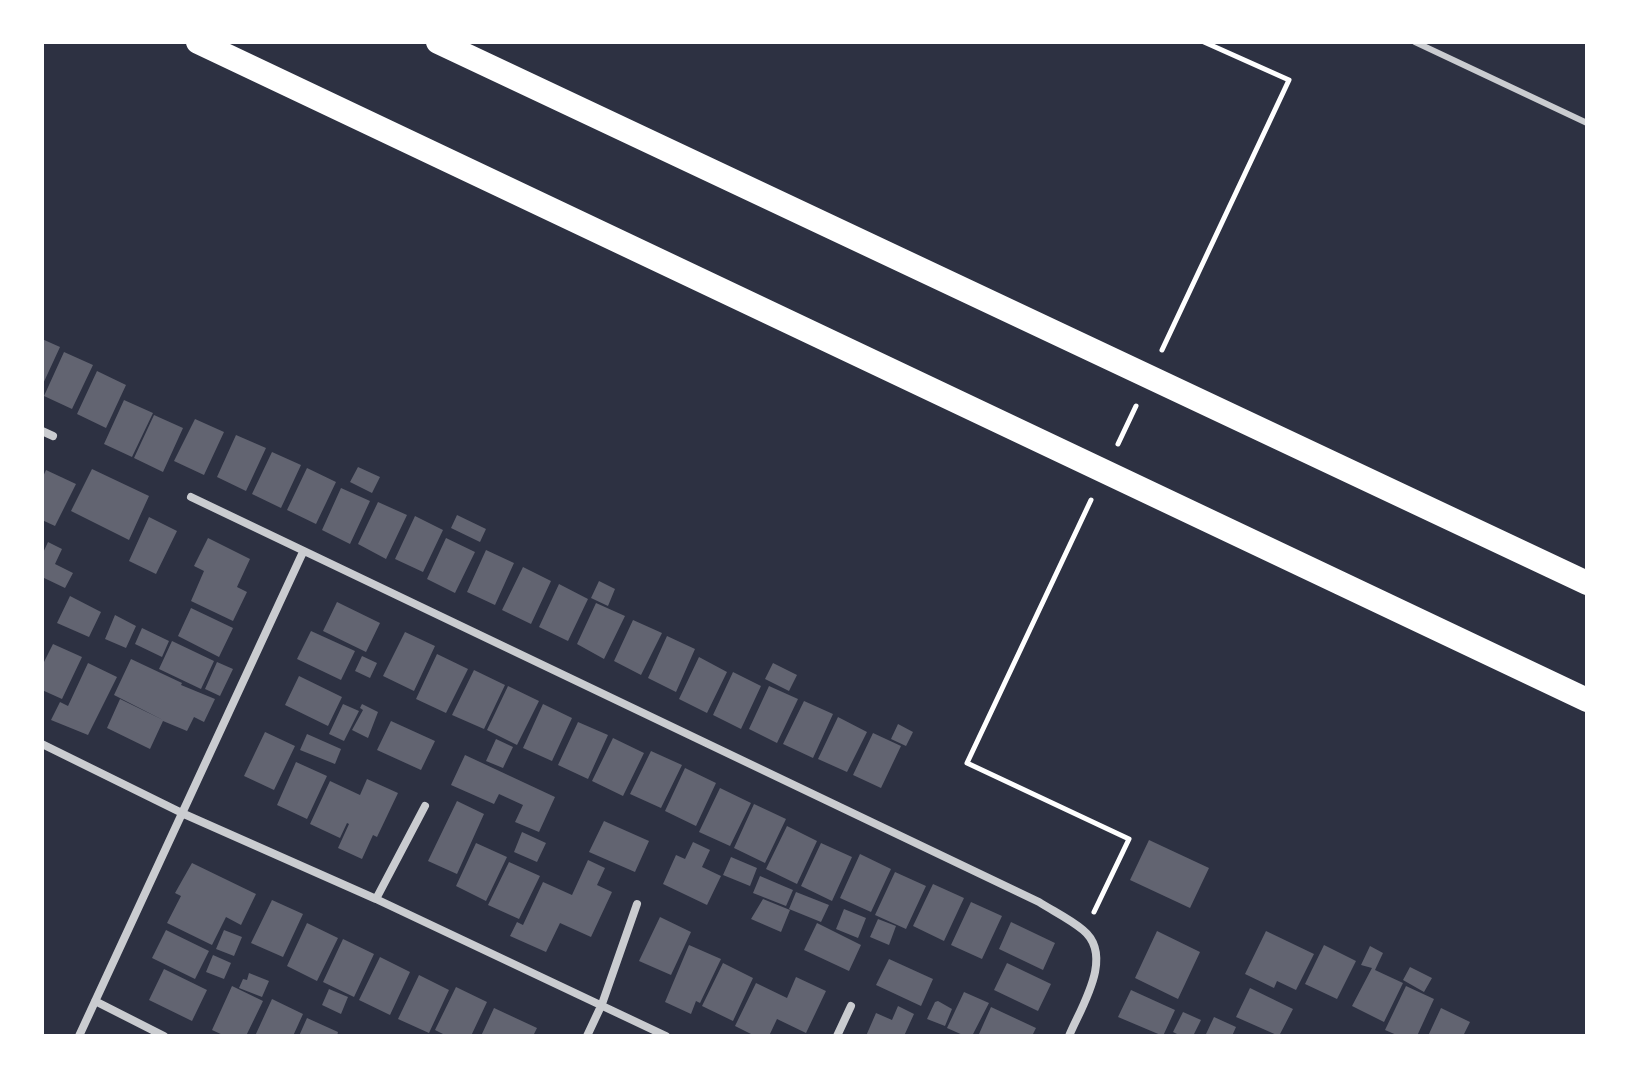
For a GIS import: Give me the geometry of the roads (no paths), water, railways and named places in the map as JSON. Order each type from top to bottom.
[{"type":"highway","points":[[198,42],[1587,700]]},
{"type":"highway","points":[[438,42],[1587,583]]},
{"type":"street","points":[[42,431],[53,436]]},
{"type":"street","points":[[191,497],[1039,902],[1085,931],[1094,945],[1096,961],[1093,981],[1069,1036]]},
{"type":"street","points":[[79,1036],[303,552]]},
{"type":"street","points":[[42,744],[184,814],[376,899],[666,1036]]},
{"type":"street","points":[[376,899],[425,806]]},
{"type":"street","points":[[587,1036],[602,1004],[637,904]]},
{"type":"street","points":[[95,1001],[164,1036]]},
{"type":"street","points":[[837,1036],[851,1006]]},
{"type":"lane","points":[[1415,42],[1587,123]]}]
